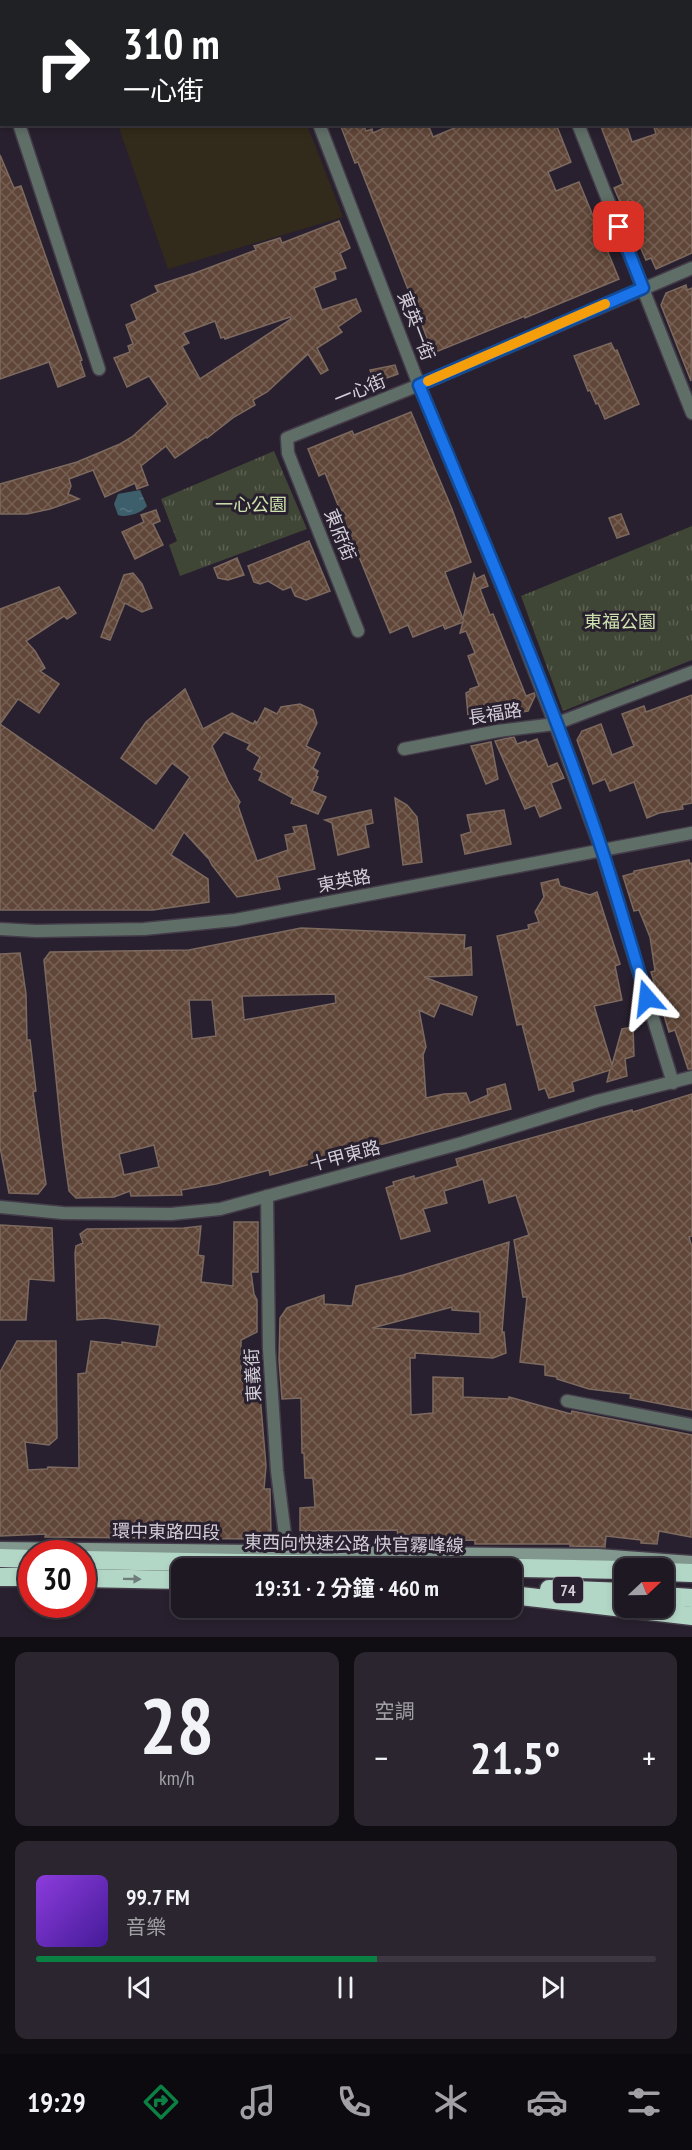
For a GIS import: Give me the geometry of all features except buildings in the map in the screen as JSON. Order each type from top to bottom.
[{"type":"highway","points":[[0,1558],[18,1559]]},
{"type":"highway","name":"東西向快速公路 快官霧峰線","points":[[96,1560],[614,1570]]},
{"type":"highway","points":[[674,1572],[692,1573]]},
{"type":"highway","points":[[0,1577],[18,1577]]},
{"type":"highway","points":[[96,1578],[171,1580]]},
{"type":"highway","name":"74","points":[[522,1588],[614,1592]]},
{"type":"highway","points":[[522,1596],[692,1616]]},
{"type":"highway","points":[[674,1597],[692,1598]]},
{"type":"street","points":[[20,126],[99,369]]},
{"type":"street","name":"東英一街","points":[[320,126],[419,385],[502,587],[555,724],[601,849],[673,1083]]},
{"type":"street","points":[[579,126],[692,413]]},
{"type":"street","name":"一心街","points":[[288,453],[287,438],[419,385],[692,268]]},
{"type":"street","name":"東府街","points":[[288,453],[358,631]]},
{"type":"street","name":"長福路","points":[[404,749],[498,731],[555,724],[692,672]]},
{"type":"street","name":"東英路","points":[[0,929],[36,931],[144,929],[235,920],[692,833]]},
{"type":"street","name":"十甲東路","points":[[0,1207],[63,1213],[171,1214],[219,1209],[462,1143],[597,1101],[692,1077]]},
{"type":"street","name":"東義街","points":[[267,1196],[269,1349],[277,1471],[287,1551]]},
{"type":"street","points":[[567,1401],[692,1425]]},
{"type":"street","name":"環中東路四段","points":[[0,1548],[598,1555],[692,1562]]},
{"type":"shaded area","points":[[118,126],[307,126],[343,217],[168,269]]},
{"type":"green space","name":"一心公園","points":[[274,451],[307,529],[180,576],[169,545],[177,541],[161,499]]},
{"type":"green space","name":"東福公園","points":[[692,526],[692,660],[563,711],[521,596]]},
{"type":"water","points":[[140,490],[147,506],[134,514],[118,515],[114,504],[118,494]]},
{"type":"slow traffic","points":[[428,381],[605,304]]},
{"type":"route","points":[[619,227],[643,288],[419,385],[502,587],[555,724],[601,849],[647,998]]}]
